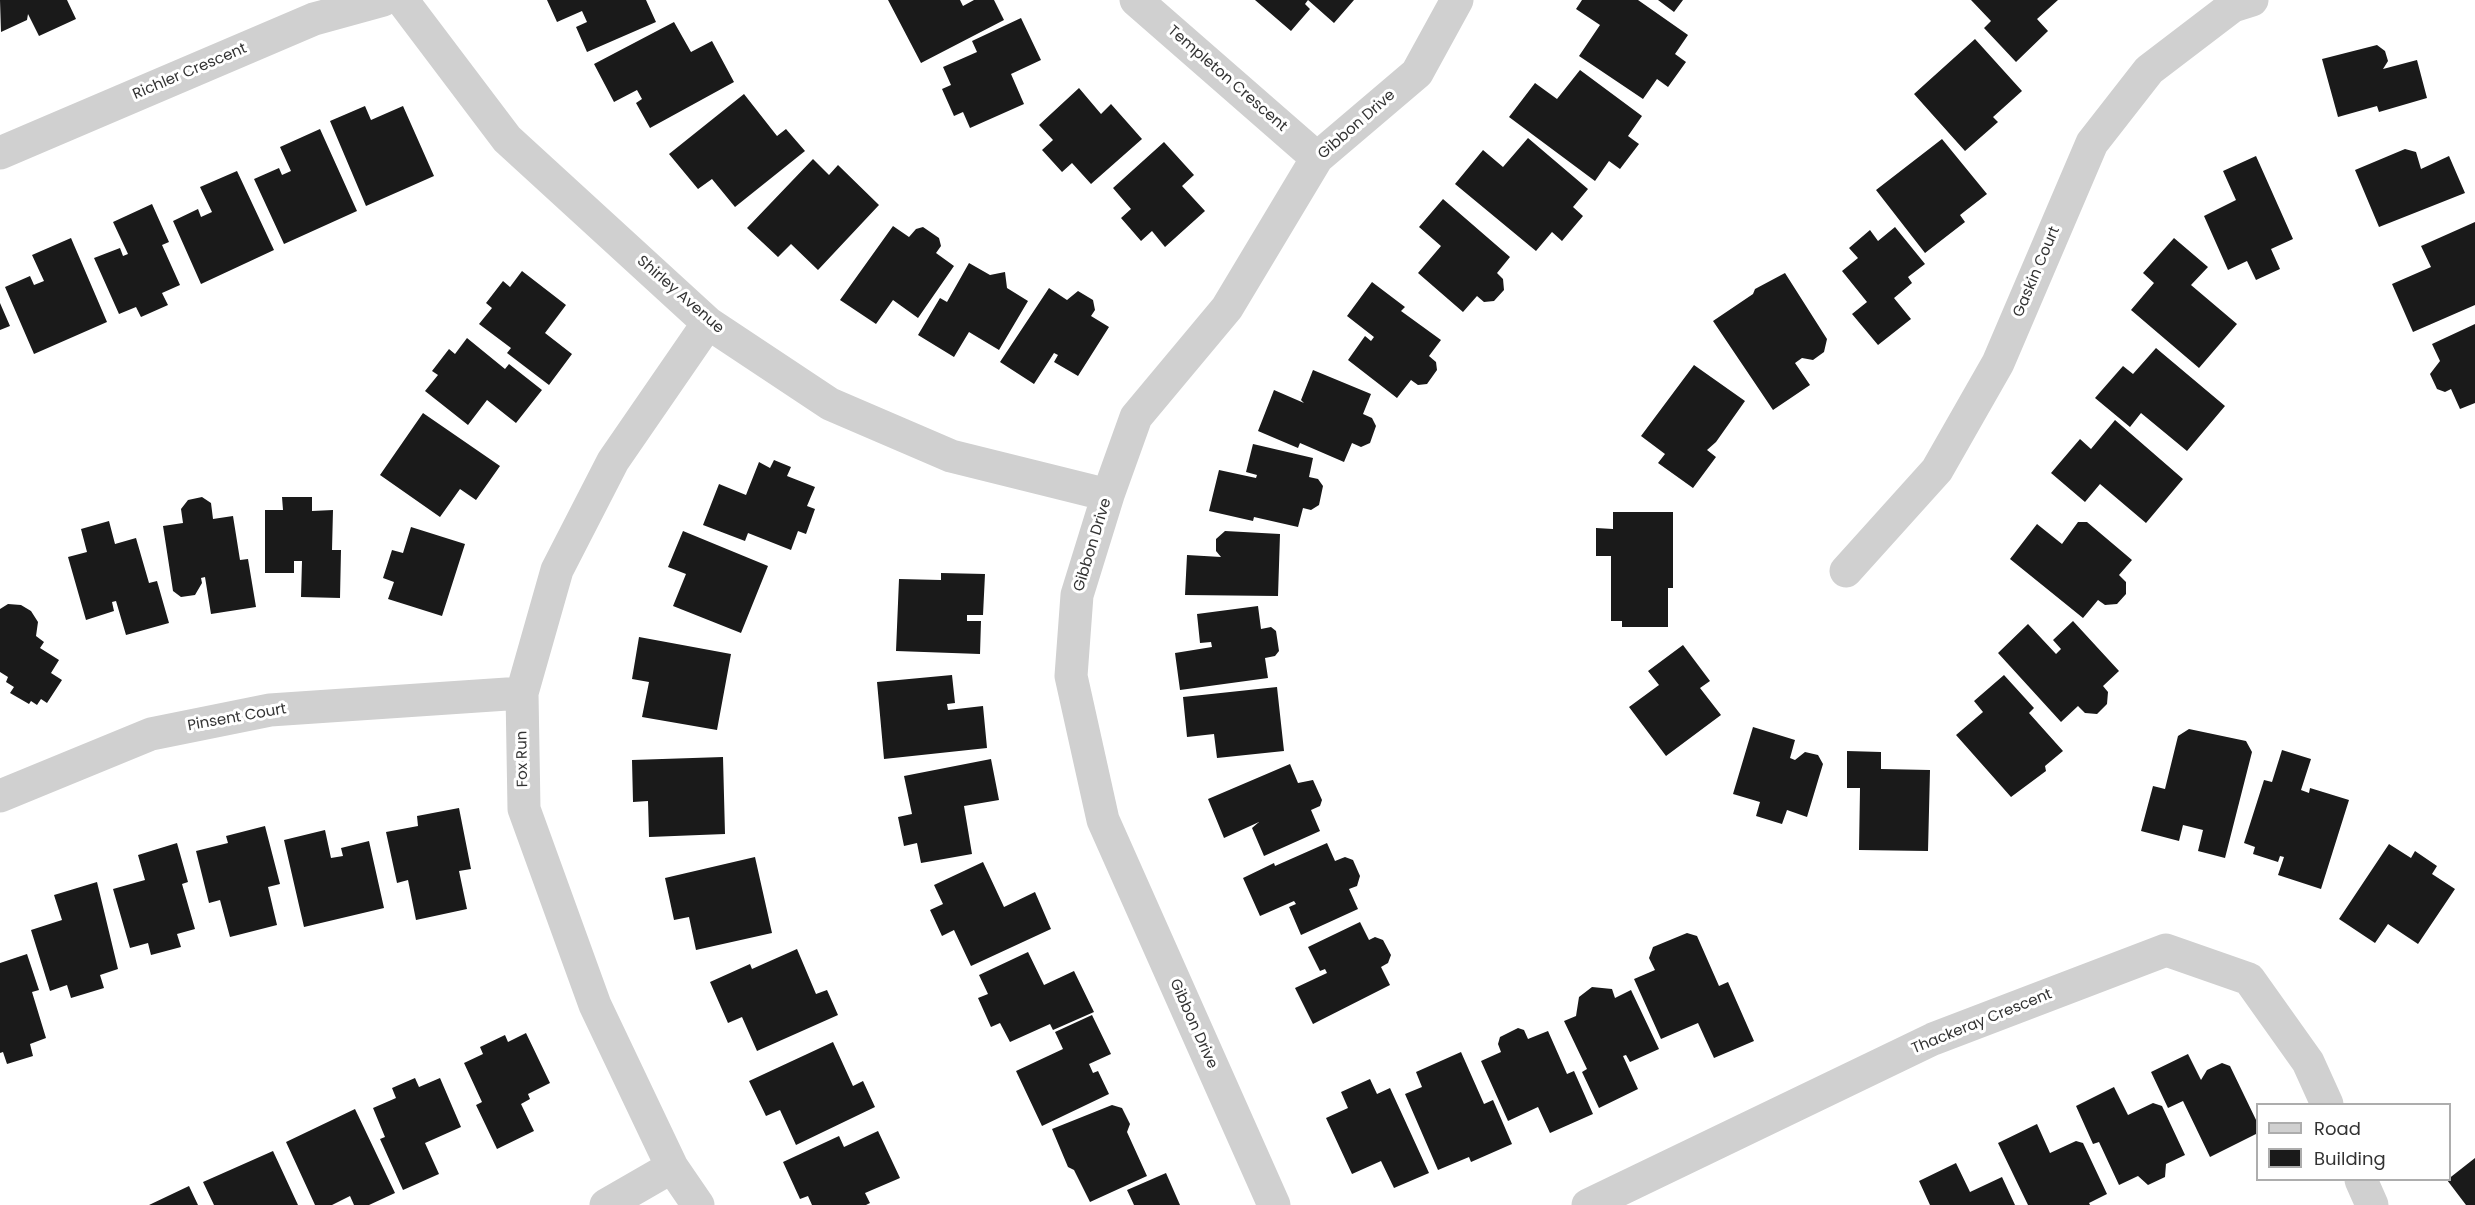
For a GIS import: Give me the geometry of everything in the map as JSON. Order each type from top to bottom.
[{"type":"street","name":"Richler Crescent","points":[[0,153],[314,19],[383,0]]},
{"type":"street","name":"Shirley Avenue","points":[[402,0],[507,139],[708,323],[830,404],[951,456],[1108,495]]},
{"type":"street","name":"Templeton Crescent","points":[[1136,0],[1317,158]]},
{"type":"street","name":"Gibbon Drive","points":[[1274,1205],[1103,820],[1071,676],[1077,595],[1108,495],[1136,417],[1227,308],[1317,158],[1416,73],[1457,0]]},
{"type":"street","name":"Gaskin Court","points":[[1846,571],[1936,470],[1998,363],[2092,143],[2149,70],[2233,6],[2252,0]]},
{"type":"street","name":"Fox Run","points":[[698,1205],[672,1167],[596,1005],[524,809],[522,693],[557,570],[613,461],[708,323]]},
{"type":"street","name":"Pinsent Court","points":[[0,795],[151,734],[270,710],[522,693]]},
{"type":"street","name":"Thackeray Crescent","points":[[1588,1205],[1933,1040],[2166,950],[2249,979],[2308,1062],[2327,1103]]},
{"type":"street","points":[[606,1205],[672,1167]]},
{"type":"street","points":[[2362,1181],[2372,1205]]},
{"type":"building","points":[[0,0],[67,0],[76,19],[39,36],[28,14],[27,20],[1,32]]},
{"type":"building","points":[[547,0],[646,0],[656,22],[587,52],[576,27],[587,22],[582,11],[557,22]]},
{"type":"building","points":[[888,0],[960,0],[963,6],[974,0],[994,0],[1004,20],[921,63]]},
{"type":"building","points":[[1255,0],[1308,0],[1305,4],[1310,9],[1291,31]]},
{"type":"building","points":[[1308,0],[1354,0],[1334,23]]},
{"type":"building","points":[[1582,0],[1638,0],[1688,35],[1675,54],[1686,62],[1668,87],[1657,79],[1643,99],[1579,56],[1600,25],[1576,9]]},
{"type":"building","points":[[1658,0],[1683,0],[1674,12]]},
{"type":"building","points":[[1971,0],[2058,0],[2037,19],[2048,31],[2016,62],[1984,28],[1991,21]]},
{"type":"building","points":[[1021,18],[1041,60],[1011,74],[1024,104],[970,128],[963,112],[954,116],[942,89],[951,85],[943,67],[977,52],[972,41]]},
{"type":"building","points":[[674,22],[691,52],[712,41],[734,82],[650,128],[636,103],[642,99],[637,90],[614,102],[594,64]]},
{"type":"building","points":[[1975,39],[2022,91],[1993,117],[1998,122],[1965,151],[1914,94]]},
{"type":"building","points":[[2377,45],[2385,51],[2388,61],[2383,69],[2417,60],[2427,98],[2379,112],[2377,106],[2338,117],[2322,59]]},
{"type":"building","points":[[1580,70],[1642,116],[1628,136],[1639,144],[1620,169],[1609,161],[1595,181],[1509,117],[1535,83],[1557,99]]},
{"type":"building","points":[[1079,88],[1101,114],[1111,104],[1142,139],[1091,184],[1072,163],[1062,172],[1042,150],[1053,140],[1039,125]]},
{"type":"building","points":[[744,94],[777,136],[786,129],[805,151],[735,207],[712,179],[698,189],[669,154]]},
{"type":"building","points":[[365,106],[371,120],[403,106],[434,176],[366,206],[330,121]]},
{"type":"building","points":[[320,129],[357,211],[284,244],[254,179],[279,168],[282,175],[291,171],[280,147]]},
{"type":"building","points":[[1528,138],[1588,189],[1573,207],[1583,216],[1562,241],[1552,232],[1536,251],[1455,184],[1483,150],[1503,167]]},
{"type":"building","points":[[1942,139],[1987,194],[1960,215],[1965,222],[1925,253],[1876,190]]},
{"type":"building","points":[[1164,142],[1194,175],[1182,186],[1205,211],[1165,247],[1152,231],[1141,241],[1121,218],[1131,209],[1113,188]]},
{"type":"building","points":[[2405,149],[2416,152],[2421,169],[2449,156],[2465,193],[2379,227],[2355,170]]},
{"type":"building","points":[[2256,156],[2293,239],[2271,249],[2280,269],[2256,280],[2247,261],[2228,270],[2204,216],[2236,200],[2223,171]]},
{"type":"building","points":[[813,159],[829,175],[838,165],[879,205],[818,270],[791,244],[778,257],[747,228]]},
{"type":"building","points":[[237,171],[274,250],[201,284],[173,221],[198,209],[201,217],[212,212],[200,187]]},
{"type":"building","points":[[1443,199],[1510,257],[1497,273],[1503,279],[1504,290],[1494,301],[1484,302],[1477,296],[1463,312],[1418,273],[1441,246],[1419,227]]},
{"type":"building","points":[[152,204],[169,242],[162,245],[180,285],[162,293],[168,305],[141,317],[136,307],[119,314],[94,258],[120,248],[123,256],[128,254],[113,222]]},
{"type":"building","points":[[2475,222],[2475,305],[2413,332],[2392,284],[2431,267],[2421,246]]},
{"type":"building","points":[[893,226],[909,237],[916,229],[923,227],[939,238],[941,246],[936,253],[954,266],[918,318],[893,300],[876,324],[840,300]]},
{"type":"building","points":[[1895,227],[1925,264],[1908,277],[1912,283],[1894,298],[1911,319],[1878,345],[1852,314],[1867,302],[1842,271],[1858,258],[1849,248],[1870,230],[1878,241]]},
{"type":"building","points":[[71,238],[107,322],[34,354],[5,287],[30,276],[34,285],[44,281],[32,255]]},
{"type":"building","points":[[2174,238],[2208,267],[2191,285],[2237,324],[2199,368],[2131,310],[2154,283],[2143,273]]},
{"type":"building","points":[[969,263],[990,275],[1005,272],[1007,288],[1028,301],[999,350],[969,332],[954,357],[918,335],[940,298],[947,302]]},
{"type":"building","points":[[522,271],[566,305],[545,333],[572,354],[549,385],[507,353],[511,348],[479,324],[492,308],[486,303],[503,281],[510,287]]},
{"type":"building","points":[[1785,273],[1827,339],[1824,352],[1813,360],[1802,358],[1795,363],[1810,385],[1773,410],[1713,321],[1753,294],[1755,289]]},
{"type":"building","points":[[1372,282],[1405,307],[1401,311],[1441,340],[1429,356],[1436,362],[1437,370],[1427,384],[1418,385],[1411,380],[1397,398],[1348,360],[1365,336],[1371,341],[1374,337],[1347,316]]},
{"type":"building","points":[[1049,288],[1067,300],[1078,291],[1093,300],[1095,310],[1091,316],[1109,327],[1078,376],[1054,362],[1058,355],[1054,353],[1034,384],[1000,362]]},
{"type":"building","points":[[0,303],[10,326],[0,330]]},
{"type":"building","points":[[2475,324],[2475,403],[2460,409],[2451,389],[2445,392],[2437,389],[2430,374],[2440,361],[2432,344]]},
{"type":"building","points":[[467,338],[505,369],[509,364],[542,390],[516,423],[487,400],[468,425],[425,391],[438,375],[432,371],[449,349],[455,354]]},
{"type":"building","points":[[2156,348],[2225,406],[2187,451],[2141,413],[2130,427],[2095,398],[2123,366],[2133,374]]},
{"type":"building","points":[[1694,365],[1745,401],[1716,442],[1707,450],[1716,457],[1693,488],[1658,463],[1665,454],[1641,436]]},
{"type":"building","points":[[1313,370],[1371,394],[1363,414],[1372,418],[1376,426],[1370,443],[1361,447],[1352,443],[1344,462],[1300,443],[1298,448],[1258,431],[1274,390],[1304,403],[1301,400]]},
{"type":"building","points":[[423,413],[500,466],[476,500],[460,489],[440,517],[380,475]]},
{"type":"building","points":[[2115,420],[2183,479],[2146,523],[2100,484],[2085,502],[2051,473],[2080,439],[2091,449]]},
{"type":"building","points":[[1253,444],[1313,458],[1309,477],[1318,479],[1323,486],[1319,505],[1311,510],[1303,508],[1298,527],[1254,517],[1253,521],[1209,511],[1219,470],[1256,478],[1257,475],[1246,472]]},
{"type":"building","points":[[774,460],[791,467],[787,476],[815,487],[807,506],[815,509],[806,534],[798,531],[791,550],[748,533],[745,541],[703,525],[719,484],[746,495],[759,462],[770,468]]},
{"type":"building","points":[[202,497],[211,503],[213,519],[233,516],[240,560],[248,559],[256,607],[211,614],[205,577],[201,578],[202,583],[195,595],[181,597],[173,591],[163,526],[183,523],[181,509],[188,500]]},
{"type":"building","points":[[282,497],[312,497],[312,511],[333,510],[332,550],[341,550],[340,598],[301,597],[302,561],[294,561],[294,573],[265,573],[265,510],[283,510]]},
{"type":"building","points":[[1613,512],[1673,512],[1673,588],[1668,588],[1668,627],[1622,627],[1622,621],[1611,621],[1611,556],[1596,556],[1596,528],[1613,529]]},
{"type":"building","points":[[109,521],[115,544],[136,538],[149,583],[157,581],[169,623],[126,635],[116,601],[112,602],[114,611],[86,620],[68,557],[87,552],[81,529]]},
{"type":"building","points":[[2078,522],[2087,522],[2132,560],[2119,575],[2126,582],[2126,594],[2117,604],[2105,605],[2098,600],[2083,618],[2010,559],[2037,524],[2062,544]]},
{"type":"building","points":[[411,527],[465,544],[442,616],[388,599],[394,582],[383,578],[392,550],[403,553]]},
{"type":"building","points":[[683,531],[768,566],[741,633],[673,606],[686,574],[668,567]]},
{"type":"building","points":[[1225,531],[1280,534],[1278,596],[1185,595],[1187,555],[1221,557],[1216,551],[1216,539]]},
{"type":"building","points":[[941,573],[985,574],[983,615],[967,615],[967,621],[981,621],[980,654],[896,651],[899,579],[941,580]]},
{"type":"building","points":[[8,604],[21,605],[31,611],[38,622],[36,636],[44,642],[40,648],[59,660],[51,673],[62,680],[47,703],[41,699],[37,705],[31,701],[29,704],[10,693],[14,687],[6,682],[8,677],[0,672],[0,609]]},
{"type":"building","points":[[1258,606],[1261,629],[1271,627],[1276,631],[1279,651],[1275,656],[1265,658],[1268,678],[1180,690],[1175,653],[1212,647],[1211,642],[1200,643],[1197,614]]},
{"type":"building","points":[[2073,621],[2119,671],[2103,686],[2108,692],[2107,704],[2097,714],[2085,713],[2078,706],[2061,722],[1998,653],[2028,624],[2056,654],[2061,649],[2053,640]]},
{"type":"building","points":[[639,637],[731,654],[717,730],[642,717],[649,682],[632,679]]},
{"type":"building","points":[[1683,645],[1710,681],[1700,688],[1721,715],[1666,756],[1629,707],[1659,685],[1648,671]]},
{"type":"building","points":[[952,675],[955,703],[947,704],[948,710],[983,706],[987,748],[884,759],[877,682]]},
{"type":"building","points":[[2004,675],[2034,708],[2029,713],[2063,751],[2045,766],[2046,771],[2011,797],[1956,735],[1983,712],[1974,701]]},
{"type":"building","points":[[1277,687],[1284,751],[1217,758],[1214,734],[1187,737],[1183,697]]},
{"type":"building","points":[[1753,727],[1795,740],[1790,758],[1795,760],[1805,752],[1818,755],[1823,764],[1807,817],[1787,810],[1782,824],[1756,816],[1760,802],[1733,794]]},
{"type":"building","points":[[2189,729],[2246,741],[2252,752],[2225,858],[2198,851],[2203,830],[2183,825],[2179,841],[2141,831],[2153,786],[2165,789],[2178,736]]},
{"type":"building","points":[[2282,750],[2311,759],[2301,790],[2309,793],[2310,788],[2349,800],[2321,889],[2278,875],[2284,857],[2280,856],[2278,862],[2253,854],[2255,847],[2244,843],[2264,780],[2272,782]]},
{"type":"building","points":[[1847,751],[1881,752],[1881,769],[1930,770],[1928,851],[1859,850],[1860,788],[1847,788]]},
{"type":"building","points":[[723,757],[725,834],[649,837],[648,801],[633,802],[632,760]]},
{"type":"building","points":[[991,759],[999,800],[964,806],[972,854],[921,863],[917,843],[904,846],[898,817],[912,814],[904,776]]},
{"type":"building","points":[[1290,764],[1298,783],[1313,780],[1322,800],[1320,806],[1311,810],[1320,831],[1264,856],[1252,828],[1259,822],[1224,838],[1208,799]]},
{"type":"building","points":[[459,808],[471,869],[459,871],[467,909],[416,920],[408,880],[397,883],[386,832],[418,826],[417,816]]},
{"type":"building","points":[[265,826],[280,884],[268,887],[277,925],[230,937],[220,900],[209,903],[196,851],[228,843],[226,836]]},
{"type":"building","points":[[325,830],[331,858],[343,856],[341,848],[369,841],[384,908],[304,927],[284,840]]},
{"type":"building","points":[[177,843],[188,882],[182,884],[195,929],[177,934],[181,947],[151,955],[148,943],[130,948],[113,889],[145,880],[138,855]]},
{"type":"building","points":[[1327,843],[1335,861],[1345,857],[1353,860],[1360,876],[1357,886],[1349,889],[1358,909],[1301,935],[1289,907],[1296,904],[1294,901],[1260,916],[1243,878],[1274,863],[1275,866]]},
{"type":"building","points":[[2389,844],[2411,858],[2415,851],[2437,866],[2432,874],[2455,889],[2418,944],[2388,924],[2375,943],[2339,919]]},
{"type":"building","points":[[755,857],[772,933],[696,950],[689,917],[674,920],[665,878]]},
{"type":"building","points":[[983,862],[1004,907],[1035,892],[1051,929],[971,966],[954,930],[942,936],[930,910],[943,904],[934,885]]},
{"type":"building","points":[[97,882],[118,969],[100,975],[104,988],[71,998],[67,985],[50,991],[31,930],[62,920],[54,895]]},
{"type":"building","points":[[1360,922],[1369,940],[1375,937],[1383,940],[1391,955],[1388,963],[1381,967],[1390,985],[1313,1024],[1295,988],[1327,973],[1325,969],[1320,971],[1308,947]]},
{"type":"building","points":[[1687,933],[1697,936],[1719,986],[1728,982],[1754,1041],[1714,1058],[1698,1023],[1661,1039],[1634,979],[1655,970],[1649,958],[1653,947]]},
{"type":"building","points":[[797,949],[816,994],[827,990],[838,1015],[757,1051],[742,1017],[728,1023],[710,982],[750,964],[752,969]]},
{"type":"building","points":[[1028,952],[1044,985],[1074,971],[1094,1012],[1053,1030],[1050,1024],[1010,1042],[1000,1023],[991,1027],[978,998],[988,994],[979,975]]},
{"type":"building","points":[[27,954],[39,990],[32,992],[46,1038],[30,1044],[33,1056],[7,1064],[3,1052],[0,1053],[0,963]]},
{"type":"building","points":[[1592,987],[1612,989],[1615,998],[1631,990],[1659,1049],[1630,1062],[1626,1055],[1623,1056],[1638,1089],[1599,1108],[1582,1072],[1587,1069],[1564,1021],[1576,1016],[1579,997]]},
{"type":"building","points":[[1092,1015],[1111,1054],[1089,1064],[1093,1073],[1098,1071],[1109,1094],[1042,1126],[1016,1071],[1063,1049],[1055,1032]]},
{"type":"building","points":[[1518,1028],[1524,1030],[1528,1039],[1548,1031],[1567,1074],[1574,1071],[1593,1114],[1550,1133],[1538,1107],[1508,1121],[1481,1061],[1501,1052],[1498,1044],[1500,1037]]},
{"type":"building","points":[[526,1033],[550,1083],[528,1094],[530,1099],[521,1104],[534,1131],[497,1149],[476,1105],[482,1102],[464,1063],[483,1054],[480,1047],[505,1035],[508,1042]]},
{"type":"building","points":[[833,1042],[853,1086],[863,1081],[875,1107],[796,1145],[780,1110],[766,1116],[749,1081]]},
{"type":"building","points":[[1461,1052],[1484,1104],[1493,1100],[1512,1144],[1471,1162],[1469,1157],[1438,1170],[1405,1094],[1422,1087],[1416,1072]]},
{"type":"building","points":[[2188,1054],[2201,1080],[2207,1070],[2222,1063],[2230,1066],[2256,1120],[2256,1134],[2210,1157],[2183,1101],[2168,1108],[2151,1072]]},
{"type":"building","points":[[415,1078],[419,1087],[440,1078],[461,1127],[425,1143],[439,1174],[403,1190],[380,1139],[385,1137],[373,1108],[396,1098],[392,1088]]},
{"type":"building","points":[[1370,1079],[1377,1094],[1390,1088],[1429,1173],[1394,1188],[1381,1161],[1352,1174],[1326,1118],[1348,1108],[1341,1092]]},
{"type":"building","points":[[2114,1087],[2128,1115],[2153,1103],[2162,1106],[2185,1155],[2166,1164],[2165,1177],[2148,1185],[2138,1176],[2119,1185],[2099,1142],[2093,1144],[2076,1106]]},
{"type":"building","points":[[1112,1105],[1122,1108],[1130,1124],[1127,1132],[1147,1176],[1090,1202],[1074,1170],[1068,1167],[1052,1129]]},
{"type":"building","points":[[355,1109],[395,1193],[369,1205],[354,1205],[350,1196],[332,1205],[315,1205],[286,1142]]},
{"type":"building","points":[[2037,1124],[2050,1153],[2076,1141],[2083,1143],[2107,1194],[2089,1203],[2090,1205],[2028,1205],[1998,1143]]},
{"type":"building","points":[[878,1131],[900,1178],[865,1193],[870,1203],[866,1205],[812,1205],[808,1196],[800,1199],[783,1162],[839,1136],[844,1147]]},
{"type":"building","points":[[273,1151],[298,1205],[214,1205],[203,1182]]},
{"type":"building","points":[[2475,1158],[2475,1205],[2466,1205],[2448,1181],[2451,1181],[2451,1177]]},
{"type":"building","points":[[1956,1163],[1970,1192],[2002,1177],[2015,1205],[1930,1205],[1919,1181]]},
{"type":"building","points":[[1166,1173],[1180,1205],[1134,1205],[1127,1190]]},
{"type":"building","points":[[189,1186],[198,1205],[149,1205]]}]
